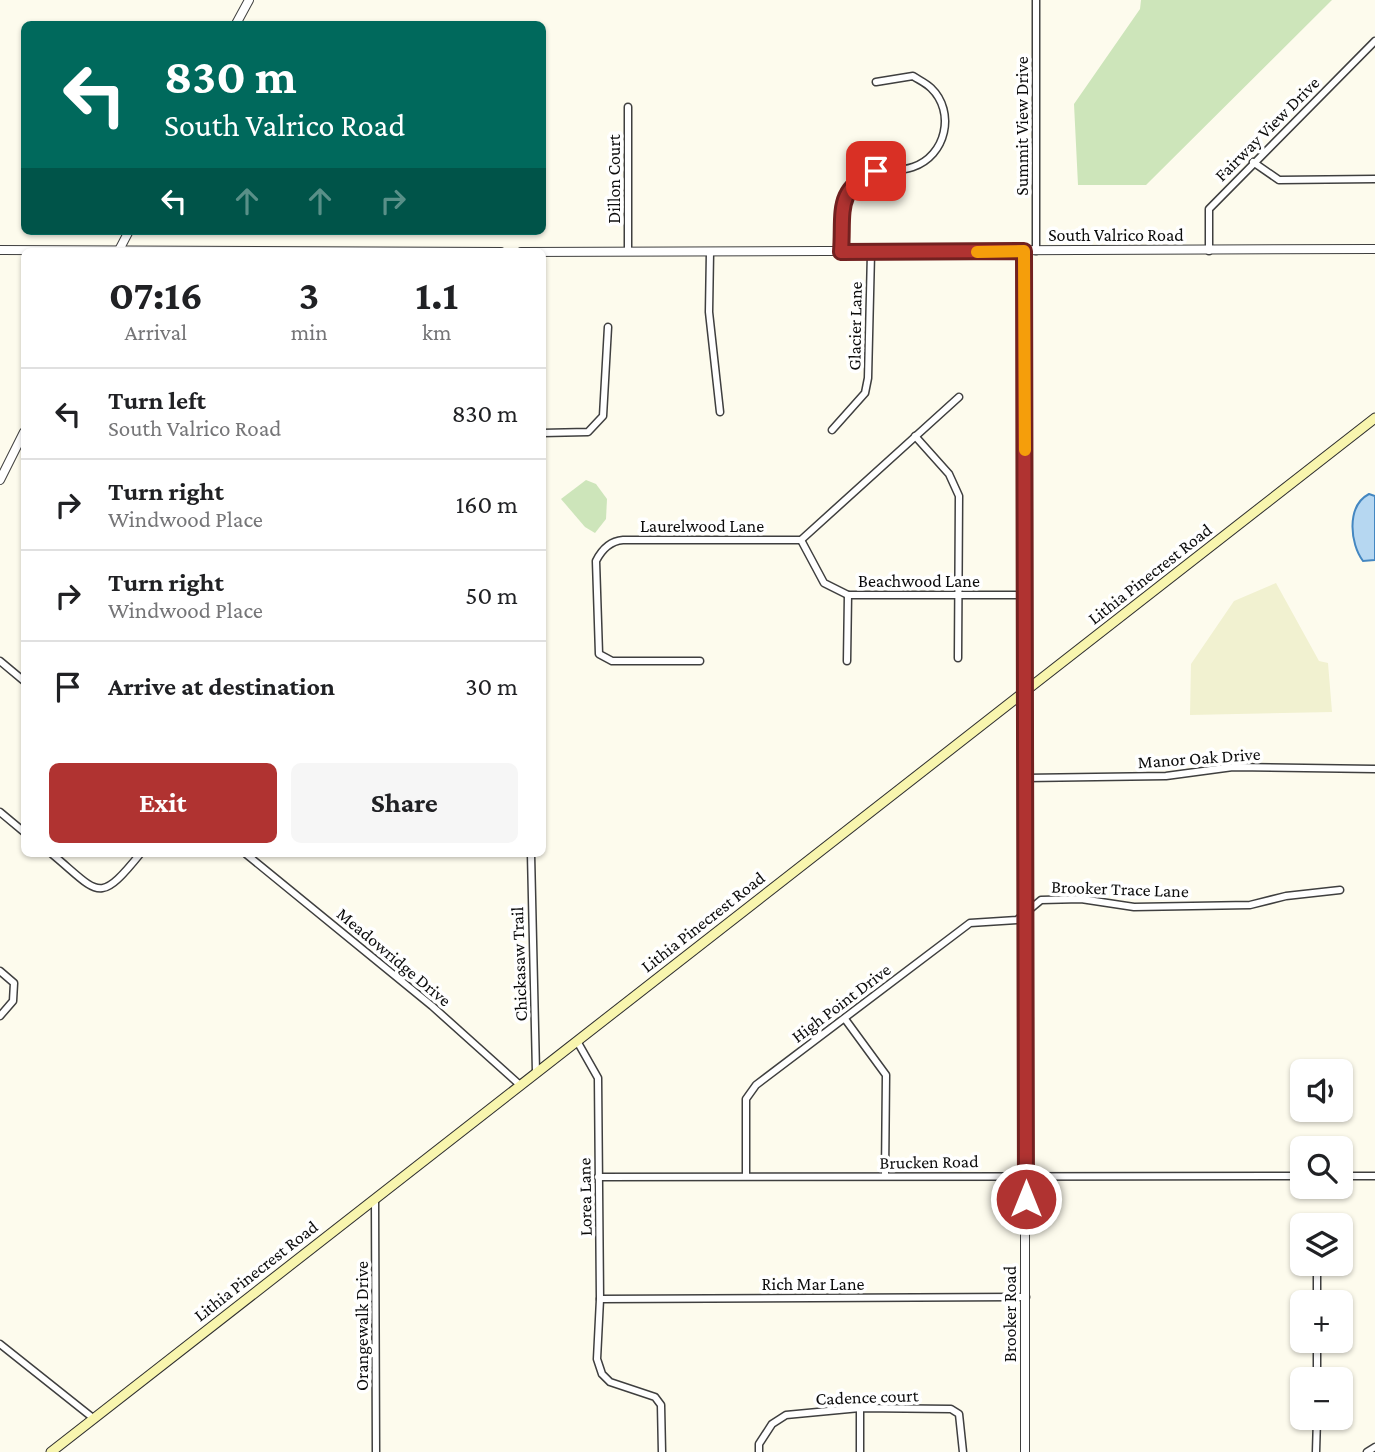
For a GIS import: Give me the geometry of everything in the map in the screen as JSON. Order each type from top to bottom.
[{"type":"main road","name":"Lithia Pinecrest Road","points":[[51,1452],[62,1448],[93,1418],[1375,418]]},
{"type":"street","points":[[238,21],[249,0]]},
{"type":"street","name":"Summit View Drive","points":[[1035,251],[1036,0]]},
{"type":"street","name":"Fairway View Drive","points":[[1209,251],[1209,209],[1375,41]]},
{"type":"street","points":[[841,252],[845,192],[857,180],[876,171],[914,167],[934,154],[947,129],[943,106],[932,88],[913,76],[876,82]]},
{"type":"street","name":"Dillon Court","points":[[628,107],[628,251]]},
{"type":"street","points":[[1253,162],[1279,180],[1375,179]]},
{"type":"street","name":"South Valrico Road","points":[[546,252],[872,253],[1375,249]]},
{"type":"street","points":[[0,250],[21,250]]},
{"type":"street","name":"Brooker Road","points":[[1024,251],[1025,1452]]},
{"type":"street","points":[[710,252],[709,312],[720,412]]},
{"type":"street","name":"Glacier Lane","points":[[832,430],[865,393],[868,379],[872,253]]},
{"type":"street","points":[[546,433],[588,432],[603,416],[608,327]]},
{"type":"street","points":[[801,540],[959,397]]},
{"type":"street","points":[[915,436],[949,474],[959,496],[958,658]]},
{"type":"street","points":[[0,480],[21,438]]},
{"type":"street","name":"Laurelwood Lane","points":[[700,661],[612,661],[599,654],[596,561],[601,552],[611,542],[623,540],[801,540]]},
{"type":"street","name":"Beachwood Lane","points":[[801,540],[824,583],[848,595],[1025,595]]},
{"type":"street","points":[[847,661],[848,595]]},
{"type":"street","points":[[0,661],[21,678]]},
{"type":"street","name":"Manor Oak Drive","points":[[1025,778],[1166,776],[1233,767],[1375,769]]},
{"type":"street","points":[[0,812],[21,830]]},
{"type":"street","points":[[56,857],[89,885],[103,889],[116,884],[138,857]]},
{"type":"street","name":"Meadowridge Drive","points":[[250,857],[432,1006],[520,1085]]},
{"type":"street","name":"Chickasaw Trail","points":[[531,857],[536,1072]]},
{"type":"street","name":"Brooker Trace Lane","points":[[1026,910],[1041,900],[1081,899],[1133,906],[1250,905],[1286,896],[1340,890]]},
{"type":"street","name":"High Point Drive","points":[[746,1177],[746,1099],[756,1085],[971,923],[1017,920],[1026,910]]},
{"type":"street","points":[[0,971],[14,983],[12,1001],[0,1017]]},
{"type":"street","points":[[845,1019],[886,1075],[885,1176]]},
{"type":"street","name":"Lorea Lane","points":[[577,1041],[598,1078],[600,1299],[597,1359],[602,1374],[610,1382],[655,1398],[661,1405],[662,1452]]},
{"type":"street","name":"Brucken Road","points":[[598,1177],[1290,1176]]},
{"type":"street","points":[[1353,1176],[1375,1176]]},
{"type":"street","name":"Orangewalk Drive","points":[[375,1199],[376,1452]]},
{"type":"street","name":"Rich Mar Lane","points":[[600,1299],[1026,1297]]},
{"type":"street","points":[[0,1344],[93,1418]]},
{"type":"street","points":[[860,1408],[860,1452]]},
{"type":"street","name":"Cadence court","points":[[759,1452],[759,1444],[772,1424],[786,1415],[860,1408],[951,1409],[959,1414],[963,1452]]},
{"type":"street","points":[[1317,1430],[1317,1452]]},
{"type":"street","points":[[1367,1452],[1375,1447]]},
{"type":"green space","points":[[1141,0],[1332,0],[1146,185],[1078,185],[1074,104],[1140,9]]},
{"type":"green space","points":[[586,480],[596,484],[607,499],[606,519],[595,533],[585,527],[561,499]]},
{"type":"green space","points":[[1276,583],[1319,661],[1328,663],[1332,712],[1190,715],[1191,664],[1234,601]]},
{"type":"water","points":[[1369,494],[1375,496],[1375,560],[1363,561],[1355,545],[1352,526],[1357,507]]},
{"type":"slow traffic","points":[[977,252],[1024,251],[1025,450]]},
{"type":"route","points":[[876,171],[857,180],[845,192],[841,252],[1024,251],[1026,1199]]}]
